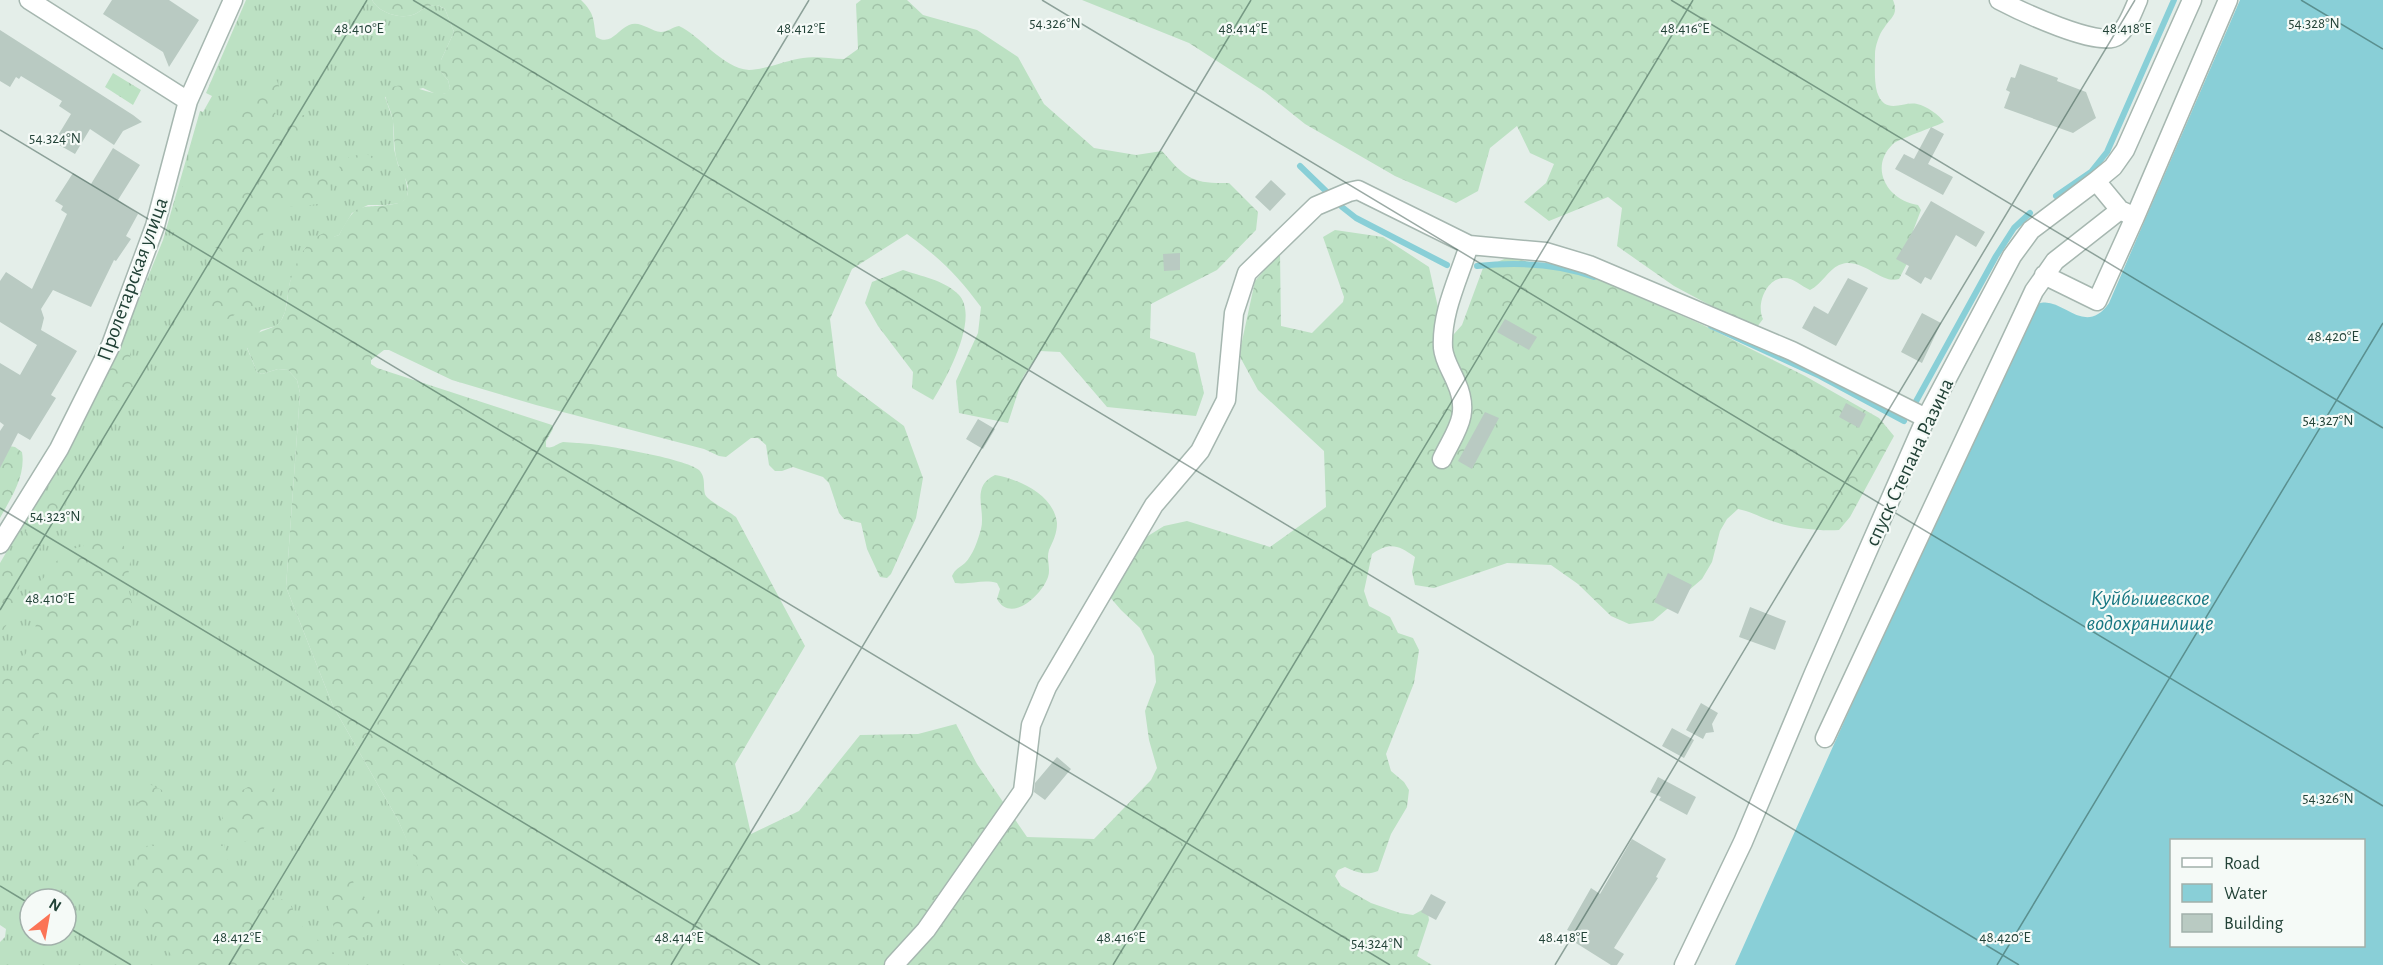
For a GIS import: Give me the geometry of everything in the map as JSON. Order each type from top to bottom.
[{"type":"street","points":[[29,0],[188,101]]},
{"type":"street","name":"Пролетарская улица","points":[[0,544],[58,449],[111,345],[155,226],[188,101],[233,0]]},
{"type":"street","points":[[1999,0],[2023,12],[2094,39],[2112,39],[2119,35],[2138,0]]},
{"type":"street","name":"спуск Степана Разина","points":[[1684,965],[1743,842],[1926,418],[2012,256],[2031,230],[2097,181],[2113,167],[2126,150],[2192,0]]},
{"type":"street","points":[[2044,275],[2097,301],[2127,214],[2228,0]]},
{"type":"street","points":[[2097,181],[2127,214]]},
{"type":"street","points":[[894,965],[926,930],[1023,791],[1031,724],[1047,687],[1154,505],[1200,451],[1226,400],[1234,313],[1247,273],[1316,206],[1358,190],[1469,245],[1546,252],[1589,265],[1792,351],[1926,418]]},
{"type":"street","points":[[1826,738],[2034,291],[2055,261],[2071,247],[2127,214]]},
{"type":"street","points":[[1442,459],[1463,413],[1462,400],[1446,363],[1443,349],[1444,322],[1469,245]]},
{"type":"green space","points":[[246,0],[372,0],[380,9],[397,16],[409,16],[428,6],[437,5],[445,9],[454,32],[441,60],[441,72],[448,80],[450,88],[447,93],[438,95],[423,88],[385,97],[393,120],[394,149],[398,165],[405,177],[407,198],[401,203],[368,205],[352,213],[339,235],[305,248],[290,282],[285,312],[281,321],[276,326],[261,330],[247,348],[257,372],[262,374],[278,369],[288,370],[297,380],[300,393],[286,587],[333,706],[398,820],[462,962],[468,965],[0,965],[0,942],[5,937],[6,929],[0,925],[0,563],[54,471],[115,358],[163,240],[200,111],[203,112],[212,96],[206,93]]},
{"type":"green space","points":[[372,0],[581,0],[591,13],[596,37],[610,39],[633,24],[661,32],[679,26],[730,64],[749,70],[803,58],[844,59],[858,49],[856,4],[861,0],[907,0],[923,15],[977,30],[1018,57],[1044,104],[1094,148],[1136,155],[1162,151],[1177,168],[1191,178],[1207,182],[1229,183],[1258,212],[1256,230],[1217,270],[1151,304],[1150,338],[1195,353],[1204,393],[1196,416],[1107,407],[1060,352],[1040,351],[1023,377],[1008,423],[959,413],[956,381],[978,333],[981,307],[947,268],[907,234],[852,269],[830,319],[837,376],[904,426],[923,478],[916,518],[891,574],[887,578],[880,577],[867,549],[861,523],[844,519],[839,513],[829,483],[823,477],[793,467],[775,471],[769,465],[766,445],[758,438],[751,438],[726,457],[719,456],[704,449],[536,405],[452,380],[389,350],[384,350],[371,360],[371,364],[377,368],[552,425],[553,429],[546,441],[546,447],[553,447],[563,442],[603,446],[678,461],[699,470],[703,476],[706,496],[736,517],[805,646],[735,764],[751,834],[799,811],[860,735],[918,734],[956,724],[977,764],[1027,837],[1094,839],[1151,780],[1157,768],[1149,740],[1145,711],[1156,682],[1154,656],[1140,628],[1109,596],[1143,539],[1164,526],[1187,521],[1270,547],[1326,507],[1324,451],[1258,390],[1239,355],[1255,281],[1280,252],[1281,326],[1312,333],[1343,302],[1344,297],[1323,237],[1335,230],[1383,237],[1429,267],[1446,343],[1462,325],[1483,268],[1509,257],[1595,278],[1701,324],[1805,376],[1879,418],[1894,436],[1850,517],[1839,530],[1795,527],[1738,509],[1727,519],[1720,531],[1712,562],[1702,579],[1653,621],[1629,624],[1611,616],[1578,584],[1551,565],[1507,563],[1434,588],[1415,585],[1412,572],[1415,557],[1404,550],[1394,546],[1372,554],[1364,591],[1369,606],[1390,617],[1398,633],[1413,638],[1419,650],[1414,683],[1386,754],[1391,771],[1404,782],[1409,790],[1407,807],[1391,834],[1378,871],[1365,873],[1345,867],[1338,870],[1335,876],[1341,886],[1371,903],[1400,913],[1413,915],[1422,910],[1428,913],[1429,920],[1417,956],[1432,965],[468,965],[453,948],[398,820],[333,706],[286,587],[300,393],[297,380],[288,370],[278,369],[262,374],[257,372],[246,345],[257,333],[274,327],[282,319],[295,268],[311,241],[324,233],[333,237],[339,235],[351,215],[360,208],[397,203],[406,198],[408,186],[396,159],[394,127],[385,91],[393,87],[408,86],[446,93],[450,88],[448,80],[441,72],[441,60],[454,32],[445,9],[434,5],[409,16],[397,16],[380,9]]},
{"type":"green space","points":[[1082,0],[1893,0],[1895,13],[1880,34],[1876,48],[1877,92],[1880,99],[1889,106],[1921,105],[1944,122],[1896,142],[1886,153],[1882,163],[1882,173],[1890,190],[1907,202],[1918,205],[1921,210],[1913,231],[1915,248],[1899,279],[1885,278],[1863,267],[1847,263],[1835,267],[1810,290],[1791,279],[1778,279],[1772,282],[1764,293],[1761,307],[1763,319],[1757,327],[1747,325],[1674,286],[1617,246],[1622,208],[1608,197],[1549,221],[1524,202],[1546,183],[1554,164],[1530,153],[1517,126],[1490,148],[1478,191],[1456,203],[1395,176],[1305,124],[1265,92],[1189,43]]},
{"type":"green space","points":[[113,73],[141,90],[133,105],[105,87]]},
{"type":"green space","points":[[271,78],[277,81],[280,89],[275,113],[285,118],[304,115],[309,119],[311,126],[308,131],[295,133],[280,141],[279,147],[298,172],[314,179],[327,179],[330,193],[327,201],[314,205],[286,207],[270,216],[256,255],[243,260],[200,239],[173,232],[169,223],[180,196],[194,139],[223,123],[234,114],[261,80]]},
{"type":"green space","points":[[366,153],[374,160],[372,176],[356,187],[345,184],[339,171],[340,164],[349,157]]},
{"type":"green space","points":[[903,270],[946,285],[958,294],[964,304],[966,317],[964,332],[953,363],[933,400],[912,388],[913,372],[878,326],[865,303],[872,282]]},
{"type":"green space","points":[[233,277],[241,280],[263,303],[260,307],[244,309],[222,320],[208,301],[209,295],[212,290]]},
{"type":"green space","points":[[129,336],[133,341],[130,356],[142,384],[141,389],[130,400],[104,401],[99,395],[101,377],[115,359],[119,338]]},
{"type":"green space","points":[[9,446],[22,452],[22,470],[13,495],[0,518],[0,453]]},
{"type":"green space","points":[[995,475],[1014,480],[1034,490],[1049,504],[1057,523],[1056,534],[1048,553],[1049,570],[1045,584],[1033,598],[1018,608],[1010,609],[1003,606],[997,599],[1000,589],[997,583],[955,583],[952,576],[968,560],[975,547],[982,521],[981,492],[987,480]]},
{"type":"green space","points":[[67,484],[71,493],[63,508],[46,525],[38,555],[21,581],[9,621],[0,635],[0,573],[47,498],[56,487]]},
{"type":"green space","points":[[117,537],[131,556],[127,583],[134,612],[126,650],[62,696],[25,756],[0,771],[0,681],[17,670],[35,636],[38,585],[65,551]]},
{"type":"green space","points":[[263,779],[275,789],[269,819],[262,830],[244,842],[225,831],[222,819],[223,796],[237,793]]},
{"type":"green space","points":[[147,783],[162,790],[164,802],[160,812],[145,812],[135,799],[136,785]]},
{"type":"green space","points":[[151,844],[182,853],[224,844],[230,873],[248,892],[288,901],[303,928],[349,965],[178,965],[151,925],[133,879],[138,853]]},
{"type":"green space","points":[[345,872],[353,879],[354,887],[383,914],[382,920],[373,932],[354,941],[335,930],[328,905],[332,887]]},
{"type":"water","name":"Куйбышевское водохранилище","points":[[2240,0],[2383,0],[2383,965],[1735,965],[1891,617],[2035,309],[2038,304],[2047,303],[2082,316],[2091,317],[2100,313],[2109,303]]},
{"type":"building","points":[[112,0],[169,0],[199,20],[169,67],[163,52],[103,14]]},
{"type":"building","points":[[0,30],[142,122],[123,131],[114,145],[90,129],[75,154],[54,142],[71,114],[59,106],[62,101],[21,76],[19,79],[16,77],[10,87],[0,81]]},
{"type":"building","points":[[2020,64],[2058,78],[2057,81],[2086,92],[2096,118],[2073,133],[2004,108],[2010,92],[2006,90],[2011,77],[2015,78]]},
{"type":"building","points":[[1931,127],[1944,134],[1928,164],[1953,177],[1943,195],[1895,169],[1904,154],[1914,159]]},
{"type":"building","points":[[113,148],[140,165],[118,200],[138,214],[126,236],[131,239],[116,261],[114,260],[91,307],[53,290],[41,309],[44,318],[41,330],[77,351],[51,395],[56,398],[30,440],[18,433],[0,468],[0,431],[4,425],[0,422],[0,363],[20,375],[37,345],[0,322],[0,281],[6,272],[32,289],[67,214],[61,210],[63,206],[55,201],[73,173],[91,184]]},
{"type":"building","points":[[1271,180],[1286,194],[1270,211],[1255,197]]},
{"type":"building","points":[[1931,201],[1985,232],[1976,247],[1956,235],[1931,280],[1925,277],[1921,284],[1905,274],[1909,266],[1896,259]]},
{"type":"building","points":[[1180,253],[1180,270],[1164,271],[1163,254]]},
{"type":"building","points":[[1848,278],[1868,288],[1836,346],[1802,328],[1814,306],[1828,314]]},
{"type":"building","points":[[1922,313],[1941,323],[1922,363],[1901,352]]},
{"type":"building","points":[[1505,319],[1537,337],[1529,350],[1497,332]]},
{"type":"building","points":[[1846,403],[1866,414],[1859,428],[1839,417]]},
{"type":"building","points":[[1485,412],[1499,418],[1472,469],[1458,461]]},
{"type":"building","points":[[978,419],[995,429],[983,449],[966,439]]},
{"type":"building","points":[[1668,573],[1692,585],[1678,614],[1654,602]]},
{"type":"building","points":[[1750,607],[1786,621],[1775,650],[1739,637]]},
{"type":"building","points":[[1701,703],[1718,713],[1712,724],[1714,732],[1706,733],[1703,739],[1686,730]]},
{"type":"building","points":[[1672,728],[1694,740],[1684,758],[1662,746]]},
{"type":"building","points":[[1057,757],[1071,769],[1045,800],[1034,792],[1035,783]]},
{"type":"building","points":[[1658,777],[1696,797],[1687,815],[1659,800],[1661,797],[1650,792]]},
{"type":"building","points":[[1632,839],[1666,859],[1656,877],[1658,878],[1614,948],[1624,954],[1617,965],[1611,965],[1568,938],[1572,932],[1567,930],[1591,888],[1600,894]]},
{"type":"building","points":[[1431,894],[1446,902],[1436,920],[1421,912]]},
{"type":"waterway","points":[[2056,196],[2091,172],[2107,152],[2174,0]]},
{"type":"waterway","points":[[1300,166],[1331,196]]},
{"type":"waterway","points":[[1342,207],[1356,218],[1447,265]]},
{"type":"waterway","points":[[1914,405],[1996,256],[2014,228],[2030,213]]},
{"type":"waterway","points":[[1477,266],[1507,264],[1551,266],[1594,277]]},
{"type":"waterway","points":[[1711,326],[1820,376],[1904,421]]}]
